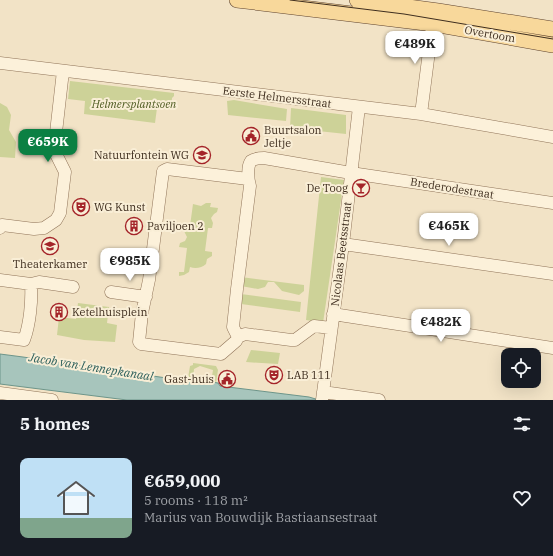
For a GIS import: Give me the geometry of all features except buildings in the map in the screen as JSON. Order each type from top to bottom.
[{"type":"main road","name":"Overtoom","points":[[237,0],[437,12],[553,45]]},
{"type":"main road","name":"Overtoom","points":[[357,0],[553,29]]},
{"type":"street","points":[[421,114],[432,28],[437,12]]},
{"type":"street","name":"Eerste Helmersstraat","points":[[0,63],[421,114],[553,136]]},
{"type":"street","points":[[1,226],[34,229],[44,228],[56,220],[60,213],[65,172],[54,150],[63,70]]},
{"type":"street","name":"Nicolaas Beetsstraat","points":[[322,396],[359,107]]},
{"type":"street","name":"Brederodestraat","points":[[248,179],[249,166],[252,161],[257,158],[553,203]]},
{"type":"street","points":[[238,337],[233,327],[250,186],[248,179],[167,169],[163,171],[149,280],[142,313],[139,342],[141,344],[221,354],[236,342],[238,337],[245,334],[295,340],[314,326],[331,328]]},
{"type":"street","points":[[342,244],[553,274]]},
{"type":"street","points":[[0,280],[32,284],[39,282],[74,287]]},
{"type":"street","points":[[0,337],[24,340],[27,332],[32,284]]},
{"type":"street","points":[[111,292],[146,297]]},
{"type":"street","points":[[333,314],[553,348]]},
{"type":"street","points":[[0,393],[52,400]]},
{"type":"street","points":[[322,396],[379,400]]},
{"type":"green space","name":"Helmersplantsoen","points":[[70,81],[174,93],[171,110],[157,108],[155,123],[84,114],[85,101],[68,99]]},
{"type":"green space","points":[[234,100],[287,109],[286,121],[228,115],[227,101]]},
{"type":"green space","points":[[0,103],[7,107],[11,115],[9,130],[16,142],[15,158],[0,157]]},
{"type":"green space","points":[[291,108],[346,115],[346,134],[290,128]]},
{"type":"green space","points":[[321,177],[344,180],[323,323],[306,320]]},
{"type":"green space","points":[[206,203],[211,203],[210,207],[218,208],[217,212],[211,218],[213,223],[212,228],[208,228],[205,251],[212,252],[212,256],[207,259],[206,264],[203,266],[198,268],[190,267],[189,272],[179,276],[179,272],[184,272],[187,248],[179,247],[180,243],[185,241],[187,237],[184,231],[184,226],[190,226],[193,204],[201,206]]},
{"type":"green space","points":[[241,277],[304,285],[304,291],[299,295],[282,291],[274,282],[268,282],[265,287],[258,289],[241,286]]},
{"type":"green space","points":[[241,294],[301,302],[300,312],[241,304]]},
{"type":"green space","points":[[78,303],[109,307],[107,323],[117,325],[115,342],[84,340],[57,335],[59,317],[76,319]]},
{"type":"green space","points":[[251,350],[280,353],[278,364],[246,362]]},
{"type":"green space","points":[[193,363],[216,366],[218,370],[216,383],[211,382],[213,370],[200,366],[194,369],[193,379],[188,378],[190,366],[193,365]]},
{"type":"water","name":"Jacob van Lennepkanaal","points":[[0,354],[187,381],[188,378],[218,383],[220,386],[309,397],[319,400],[127,400],[0,384]]},
{"type":"tram line","points":[[290,0],[404,14],[553,39]]},
{"type":"place","name":"Buurtsalon Jeltje","points":[[251,136]]},
{"type":"place","name":"Natuurfontein WG","points":[[202,155]]},
{"type":"place","name":"De Toog","points":[[361,188]]},
{"type":"place","name":"WG Kunst","points":[[81,207]]},
{"type":"place","name":"Paviljoen 2","points":[[134,226]]},
{"type":"place","name":"Theaterkamer","points":[[50,246]]},
{"type":"place","name":"Ketelhuisplein","points":[[59,312]]},
{"type":"place","name":"LAB 111","points":[[274,375]]},
{"type":"place","name":"Gast-huis","points":[[227,379]]}]
